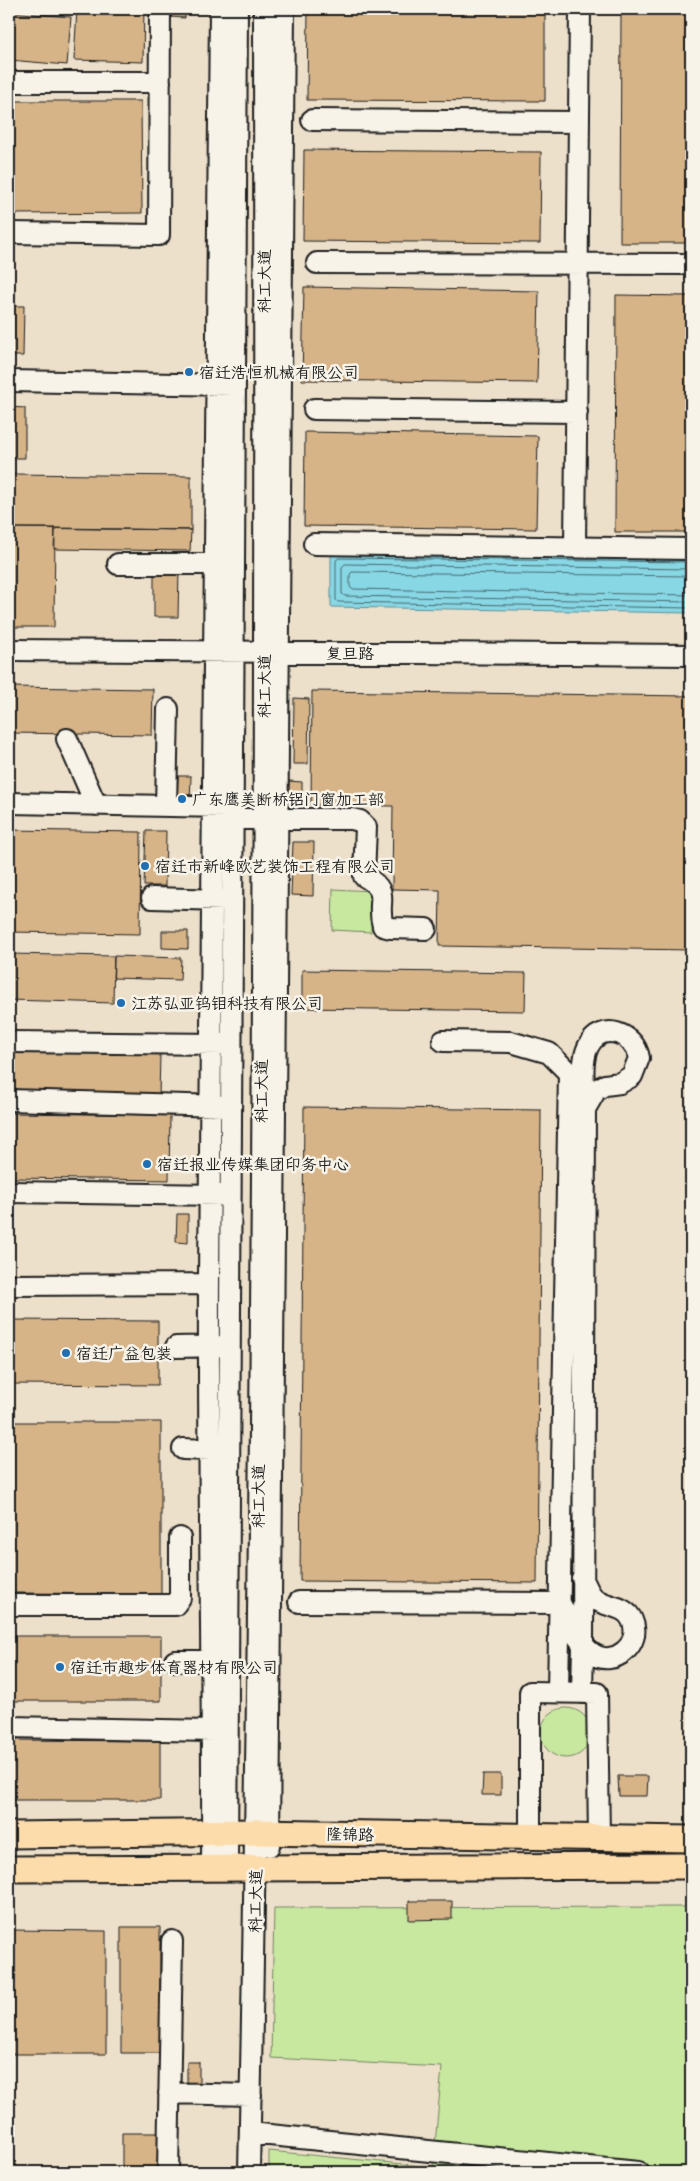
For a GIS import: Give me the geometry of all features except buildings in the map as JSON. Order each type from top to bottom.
[{"type":"main road","name":"隆锦路","points":[[9,1835],[263,1832],[691,1839]]},
{"type":"main road","name":"隆锦路","points":[[9,1869],[691,1866]]},
{"type":"street","points":[[9,233],[159,234],[160,9]]},
{"type":"street","points":[[9,381],[226,385],[220,9]]},
{"type":"street","name":"科工大道","points":[[220,1868],[220,1556],[230,1346],[233,813],[233,652],[224,564],[226,385],[237,9]]},
{"type":"street","name":"科工大道","points":[[250,2172],[251,2095],[263,1832],[268,815],[272,652],[264,9]]},
{"type":"street","points":[[272,652],[284,9]]},
{"type":"street","points":[[576,547],[580,9]]},
{"type":"street","points":[[9,82],[160,82]]},
{"type":"street","points":[[312,120],[579,122]]},
{"type":"street","points":[[317,264],[691,264]]},
{"type":"street","points":[[314,409],[577,412]]},
{"type":"street","points":[[314,544],[691,549]]},
{"type":"street","points":[[9,1605],[175,1605],[180,1598],[180,1547],[220,1556],[210,1450],[209,1194],[213,652],[224,564],[118,564]]},
{"type":"street","name":"复旦路","points":[[9,650],[691,655]]},
{"type":"street","points":[[166,806],[168,709]]},
{"type":"street","points":[[67,739],[96,805]]},
{"type":"street","points":[[9,803],[166,806],[212,813],[352,819],[360,821],[366,827],[364,876],[378,883],[381,891],[381,918],[384,926],[426,929]]},
{"type":"street","points":[[152,898],[232,900]]},
{"type":"street","points":[[558,1692],[560,1578],[577,1109],[585,1056],[589,1045],[596,1037],[609,1032],[624,1035],[632,1041],[639,1058],[632,1076],[620,1083],[605,1085],[596,1090],[577,1109]]},
{"type":"street","points":[[443,1041],[511,1042],[549,1053],[569,1072],[577,1109],[583,1578],[582,1693]]},
{"type":"street","points":[[9,1042],[232,1044]]},
{"type":"street","points":[[569,1072],[585,1056]]},
{"type":"street","points":[[9,1100],[231,1106]]},
{"type":"street","points":[[9,1192],[231,1195]]},
{"type":"street","points":[[9,1285],[209,1284]]},
{"type":"street","points":[[176,1347],[230,1346]]},
{"type":"street","points":[[183,1449],[210,1450]]},
{"type":"street","points":[[560,1578],[583,1578]]},
{"type":"street","points":[[560,1603],[582,1644],[596,1656],[609,1659],[627,1650],[633,1642],[634,1630],[632,1620],[627,1613],[615,1606],[605,1605],[592,1596],[583,1578]]},
{"type":"street","points":[[299,1602],[560,1603]]},
{"type":"street","points":[[175,1661],[220,1661],[212,1731],[220,1832]]},
{"type":"street","points":[[530,1837],[530,1692],[558,1692],[597,1693],[599,1838]]},
{"type":"street","points":[[9,1726],[212,1731]]},
{"type":"street","points":[[168,2172],[172,1941]]},
{"type":"street","points":[[169,2093],[251,2095]]},
{"type":"street","points":[[250,2133],[638,2172]]},
{"type":"green space","points":[[333,889],[372,891],[371,932],[332,930]]},
{"type":"green space","points":[[566,1708],[575,1710],[586,1719],[591,1733],[589,1742],[580,1753],[566,1758],[557,1756],[546,1747],[541,1733],[543,1724],[552,1713]]},
{"type":"green space","points":[[691,1907],[691,2172],[269,2172],[269,2151],[433,2167],[442,2067],[271,2058],[274,1908]]},
{"type":"water","points":[[331,553],[691,557],[691,613],[331,607]]},
{"type":"place","name":"宿迁浩恒机械有限公司","points":[[189,372]]},
{"type":"place","name":"广东鹰美断桥铝门窗加工部","points":[[182,799]]},
{"type":"place","name":"宿迁市新峰欧艺装饰工程有限公司","points":[[145,866]]},
{"type":"place","name":"江苏弘亚钨钼科技有限公司","points":[[121,1003]]},
{"type":"place","name":"宿迁报业传媒集团印务中心","points":[[147,1164]]},
{"type":"place","name":"宿迁广益包装","points":[[66,1353]]},
{"type":"place","name":"宿迁市趣步体育器材有限公司","points":[[60,1667]]}]
